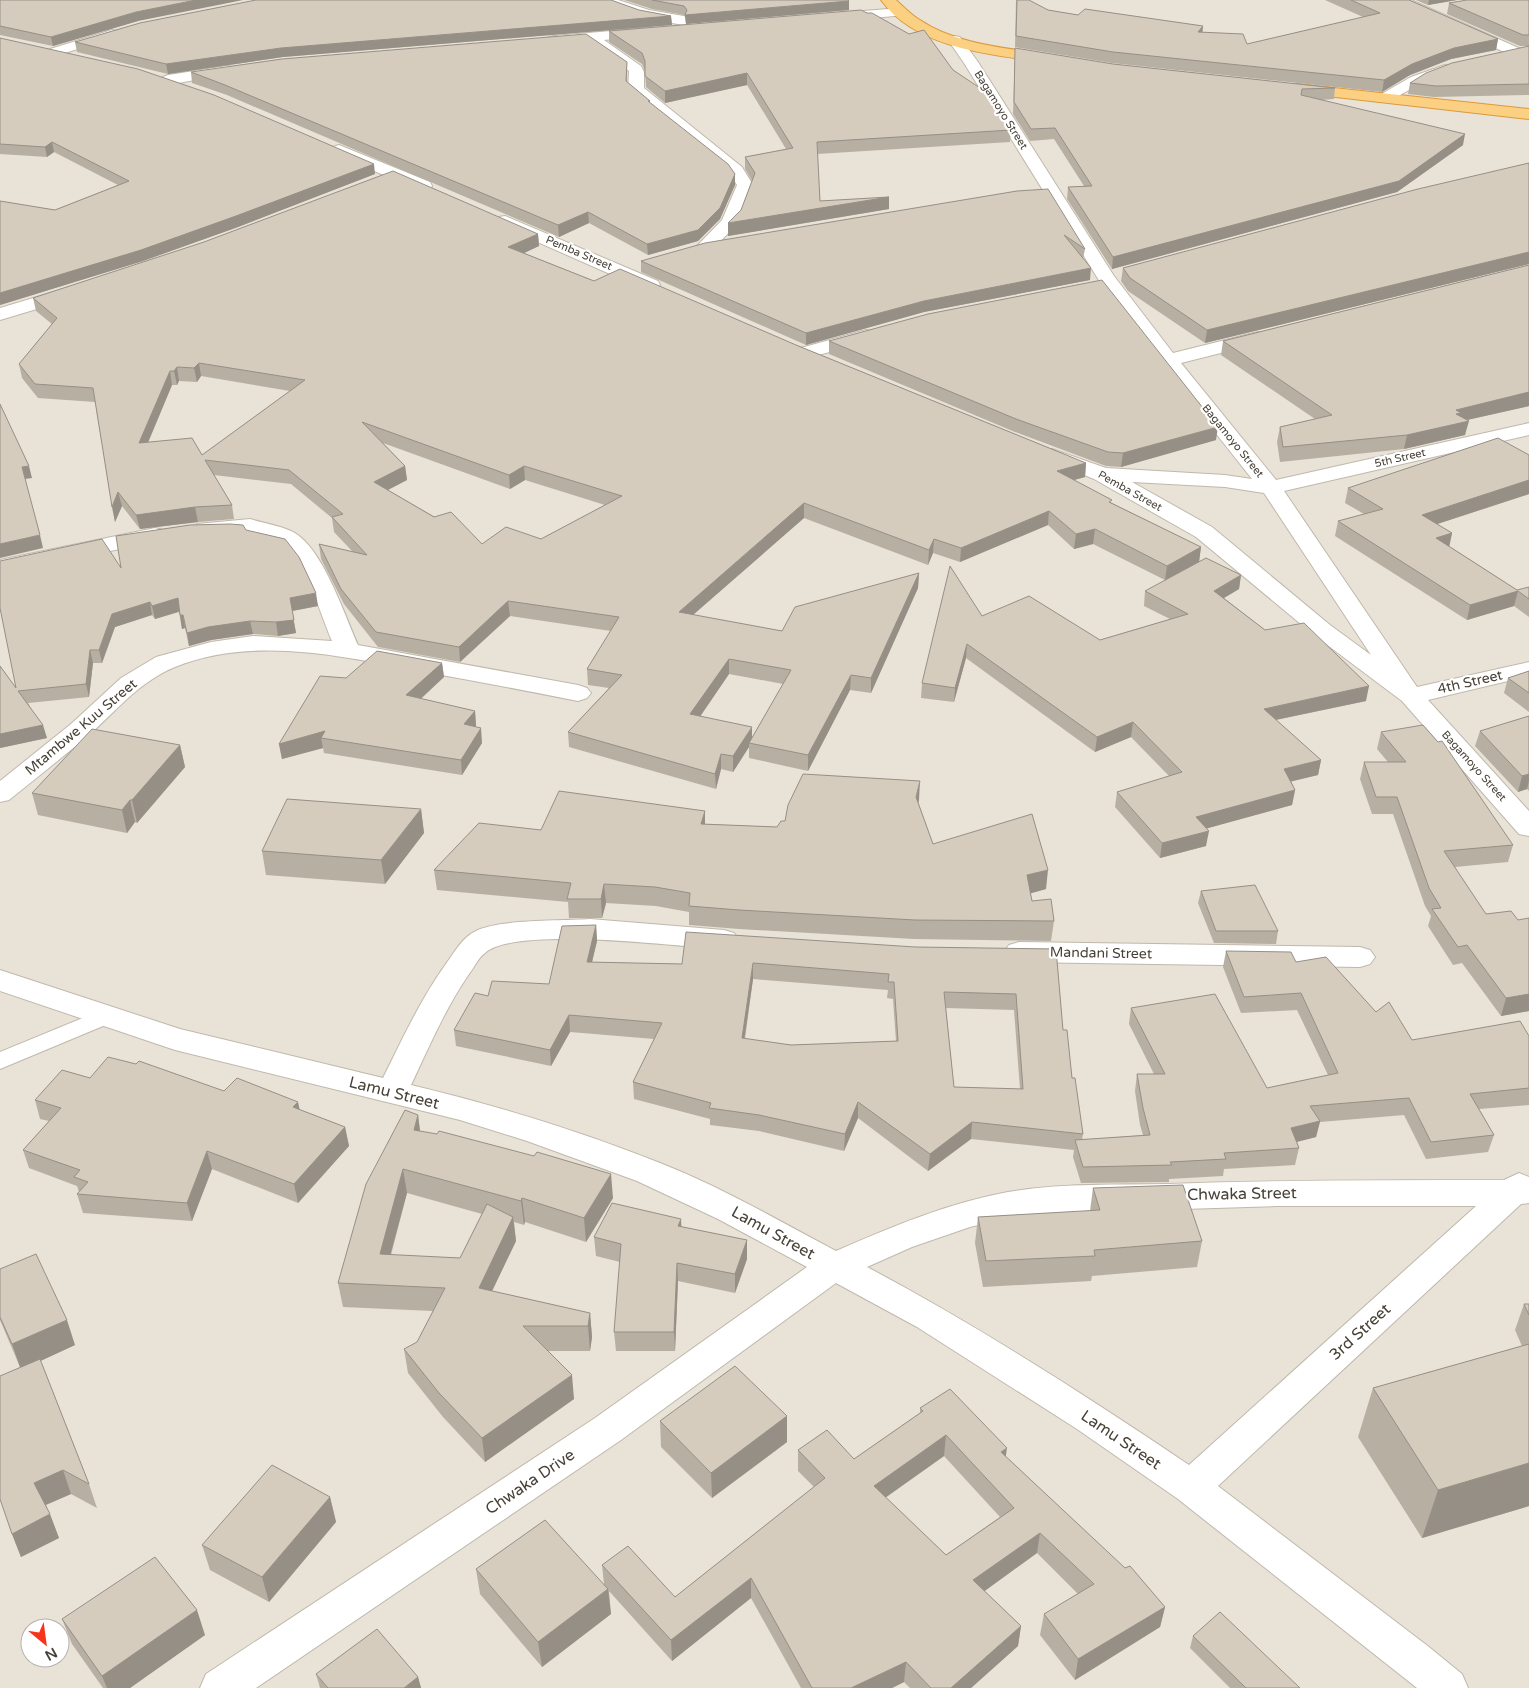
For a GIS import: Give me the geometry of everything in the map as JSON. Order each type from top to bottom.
[{"type":"highway","points":[[888,0],[915,24],[955,40],[1066,61]]},
{"type":"highway","points":[[1286,88],[1529,114]]},
{"type":"street","points":[[606,0],[651,16],[718,26]]},
{"type":"street","points":[[1400,0],[1523,52]]},
{"type":"street","points":[[1425,12],[1450,8]]},
{"type":"street","points":[[824,18],[901,12]]},
{"type":"street","points":[[541,41],[737,24]]},
{"type":"street","points":[[92,61],[46,50],[130,29]]},
{"type":"street","points":[[589,37],[636,69],[638,74],[635,82],[636,90],[736,171],[745,185],[730,222],[705,247]]},
{"type":"street","name":"Bagamoyo Street","points":[[955,40],[1041,190],[1168,360],[1271,488],[1411,696],[1529,828]]},
{"type":"street","points":[[1492,58],[1523,52]]},
{"type":"street","points":[[1383,99],[1416,80],[1457,64]]},
{"type":"street","points":[[204,93],[160,78],[239,68]]},
{"type":"street","points":[[323,143],[440,193]]},
{"type":"street","points":[[370,184],[396,174]]},
{"type":"street","name":"Pemba Street","points":[[485,213],[663,290]]},
{"type":"street","points":[[686,251],[734,242]]},
{"type":"street","points":[[620,271],[638,265]]},
{"type":"street","points":[[0,314],[88,287]]},
{"type":"street","points":[[804,354],[887,330]]},
{"type":"street","points":[[1168,360],[1272,334]]},
{"type":"street","points":[[786,346],[830,364]]},
{"type":"street","name":"5th Street","points":[[1271,488],[1529,429]]},
{"type":"street","name":"Pemba Street","points":[[1033,448],[1102,474],[1204,532],[1322,630],[1411,696]]},
{"type":"street","points":[[1102,474],[1225,481],[1271,488]]},
{"type":"street","points":[[0,567],[115,542],[184,531],[250,526],[284,536],[304,553],[317,577],[348,650]]},
{"type":"street","name":"Mtambwe Kuu Street","points":[[0,794],[80,729],[130,684],[165,662],[211,649],[254,643],[348,650],[578,693]]},
{"type":"street","name":"4th Street","points":[[1411,696],[1529,669]]},
{"type":"street","points":[[392,1092],[439,995],[474,947],[487,937],[521,932],[590,929],[748,942]]},
{"type":"street","name":"Mandani Street","points":[[993,952],[1360,957]]},
{"type":"street","name":"Lamu Street","points":[[0,980],[175,1039],[463,1109],[648,1172],[745,1217],[929,1318],[1090,1418],[1191,1487],[1415,1660],[1448,1688]]},
{"type":"street","name":"Chwaka Street","points":[[833,1267],[900,1238],[967,1215],[1008,1205],[1045,1201],[1524,1186]]},
{"type":"street","name":"3rd Street","points":[[1191,1487],[1524,1186]]},
{"type":"street","name":"Chwaka Drive","points":[[221,1688],[608,1429],[833,1267]]},
{"type":"lane","points":[[0,1061],[108,1016]]},
{"type":"shaded area","points":[[0,0],[1529,0],[1529,1688],[0,1688]]},
{"type":"building","points":[[0,0],[196,0],[136,12],[51,37],[0,26]]},
{"type":"building","points":[[256,0],[611,0],[639,10],[671,16],[281,48],[166,64],[75,42],[140,23]]},
{"type":"building","points":[[652,0],[849,1],[685,15],[687,10],[684,6]]},
{"type":"building","points":[[1017,0],[1029,0],[1048,10],[1078,15],[1085,9],[1203,26],[1198,32],[1243,34],[1247,44],[1380,13],[1351,0],[1409,0],[1498,39],[1454,48],[1412,64],[1384,80],[1113,52],[1016,36]]},
{"type":"building","points":[[1467,0],[1529,0],[1529,35],[1523,35],[1449,3]]},
{"type":"building","points":[[861,10],[872,13],[909,34],[924,30],[953,70],[989,94],[1011,130],[817,142],[820,201],[889,197],[728,223],[741,210],[755,173],[745,157],[793,148],[747,73],[665,91],[645,76],[645,61],[642,53],[609,31]]},
{"type":"building","points":[[586,34],[627,62],[626,81],[650,101],[648,101],[728,164],[735,174],[720,208],[698,230],[647,244],[588,212],[558,225],[191,72],[282,59]]},
{"type":"building","points":[[0,38],[138,69],[214,95],[374,164],[141,250],[0,293],[0,201],[55,210],[129,181],[52,142],[45,147],[0,144]]},
{"type":"building","points":[[1529,46],[1529,84],[1436,86],[1410,83],[1426,73],[1452,63]]},
{"type":"building","points":[[1015,48],[1113,64],[1335,88],[1302,89],[1301,95],[1465,134],[1399,181],[1113,257],[1068,187],[1092,186],[1055,128],[1031,129],[1014,102]]},
{"type":"building","points":[[1529,163],[1529,252],[1207,330],[1130,278],[1123,268],[1418,189]]},
{"type":"building","points":[[393,171],[538,234],[508,247],[594,281],[620,269],[796,345],[1086,463],[1057,471],[1112,500],[1109,502],[1201,547],[1167,566],[1095,529],[1076,534],[1049,511],[961,548],[934,539],[929,550],[804,503],[679,612],[782,631],[795,607],[919,573],[871,678],[851,675],[808,755],[749,743],[791,670],[729,659],[690,714],[752,727],[733,756],[721,754],[715,774],[568,732],[622,675],[587,669],[619,617],[508,601],[459,647],[376,632],[341,589],[319,544],[367,555],[332,517],[343,514],[289,470],[205,460],[232,505],[195,507],[136,515],[118,492],[112,507],[93,388],[35,384],[19,364],[57,318],[33,298],[204,242]],"holes":[[[199,363],[305,380],[202,455],[192,438],[139,443],[170,371],[174,371],[177,367],[194,368]],[[362,422],[509,475],[524,466],[622,496],[541,539],[506,527],[482,544],[451,512],[434,517],[374,482],[405,466]]]},
{"type":"building","points":[[1048,189],[1085,249],[1064,235],[1091,268],[924,301],[806,333],[641,261],[705,243],[1017,191]]},
{"type":"building","points":[[1529,265],[1529,392],[1456,410],[1461,413],[1456,414],[1469,421],[1407,435],[1283,447],[1280,427],[1332,415],[1223,341]]},
{"type":"building","points":[[1102,280],[1218,427],[1123,453],[1108,452],[1016,419],[829,341],[928,314]]},
{"type":"building","points":[[0,404],[29,466],[22,467],[40,535],[0,544]]},
{"type":"building","points":[[1498,438],[1529,455],[1529,480],[1422,515],[1452,533],[1436,538],[1517,590],[1529,587],[1529,599],[1518,591],[1470,605],[1338,521],[1383,509],[1348,488]]},
{"type":"building","points":[[190,525],[243,525],[246,530],[285,539],[299,557],[316,593],[290,598],[294,620],[276,622],[250,621],[208,627],[187,633],[183,615],[180,615],[178,598],[152,606],[150,602],[112,614],[99,650],[90,650],[86,684],[18,691],[43,725],[0,734],[0,666],[16,688],[0,608],[0,561],[102,539],[121,568],[116,536]]},
{"type":"building","points":[[1206,558],[1241,575],[1214,591],[1265,630],[1304,623],[1369,686],[1264,709],[1321,760],[1284,769],[1295,790],[1196,817],[1209,831],[1162,843],[1117,792],[1182,772],[1133,722],[1097,737],[967,644],[955,688],[922,683],[950,566],[982,616],[1029,596],[1100,640],[1188,614],[1145,591]]},
{"type":"building","points":[[377,651],[442,663],[406,695],[475,711],[464,724],[481,728],[461,760],[321,738],[325,731],[279,744],[320,676],[346,678]]},
{"type":"building","points":[[1529,671],[1529,693],[1508,678]]},
{"type":"building","points":[[1529,716],[1529,774],[1522,776],[1480,731]]},
{"type":"building","points":[[1423,725],[1438,742],[1442,741],[1513,845],[1444,851],[1486,914],[1511,911],[1518,920],[1529,918],[1529,994],[1506,998],[1467,945],[1458,947],[1432,909],[1441,908],[1429,888],[1397,797],[1376,797],[1364,762],[1406,762],[1381,732]]},
{"type":"building","points":[[92,729],[180,745],[122,810],[32,793]]},
{"type":"building","points":[[803,774],[920,781],[916,797],[933,844],[1032,814],[1048,870],[1027,875],[1032,901],[1051,899],[1054,921],[915,920],[689,906],[690,893],[655,887],[604,884],[601,899],[567,899],[571,883],[434,870],[479,823],[541,830],[559,791],[705,811],[701,824],[777,827],[781,821],[785,821],[788,805]]},
{"type":"building","points":[[287,799],[421,809],[381,860],[262,851]]},
{"type":"building","points":[[1255,885],[1278,931],[1216,931],[1201,891]]},
{"type":"building","points":[[596,925],[587,962],[682,964],[686,932],[915,947],[1056,949],[1063,1030],[1067,1030],[1072,1078],[1075,1078],[1083,1134],[972,1122],[930,1154],[858,1102],[845,1134],[759,1115],[709,1108],[711,1103],[633,1082],[662,1023],[569,1015],[550,1050],[454,1030],[475,993],[488,996],[492,981],[549,984],[562,926]],"holes":[[[753,963],[889,974],[888,982],[894,982],[898,1041],[791,1045],[742,1038]],[[944,992],[1016,994],[1023,1089],[954,1087]]]},
{"type":"building","points":[[1226,951],[1291,952],[1296,962],[1326,957],[1376,1012],[1389,1002],[1412,1040],[1520,1021],[1529,1036],[1529,1088],[1470,1094],[1494,1135],[1431,1142],[1409,1098],[1310,1106],[1320,1121],[1291,1128],[1299,1148],[1224,1153],[1226,1159],[1170,1162],[1172,1165],[1083,1167],[1075,1140],[1150,1135],[1137,1074],[1165,1074],[1131,1008],[1215,994],[1267,1088],[1338,1073],[1301,993],[1244,997]]},
{"type":"building","points":[[108,1057],[136,1064],[139,1061],[224,1091],[237,1078],[298,1102],[293,1107],[345,1127],[294,1184],[207,1151],[187,1203],[77,1194],[88,1182],[74,1177],[80,1170],[23,1150],[61,1108],[35,1100],[62,1070],[90,1078]]},
{"type":"building","points":[[405,1110],[418,1115],[414,1130],[437,1134],[439,1131],[534,1156],[537,1152],[611,1174],[584,1218],[522,1198],[521,1201],[403,1169],[380,1254],[460,1258],[487,1204],[513,1217],[479,1288],[590,1313],[588,1326],[523,1326],[572,1375],[482,1438],[439,1393],[404,1349],[417,1342],[445,1288],[338,1283],[366,1184]]},
{"type":"building","points":[[1183,1185],[1202,1241],[1094,1250],[1095,1256],[986,1261],[978,1217],[1100,1210],[1093,1188]]},
{"type":"building","points":[[612,1203],[681,1219],[678,1226],[747,1240],[735,1274],[677,1263],[674,1332],[614,1332],[621,1244],[594,1237]]},
{"type":"building","points":[[36,1254],[67,1320],[12,1344],[0,1317],[0,1269]]},
{"type":"building","points":[[1524,1304],[1529,1304],[1529,1315]]},
{"type":"building","points":[[1529,1344],[1529,1463],[1438,1490],[1373,1388]]},
{"type":"building","points":[[40,1359],[89,1484],[63,1470],[34,1483],[50,1514],[12,1534],[0,1499],[0,1376]]},
{"type":"building","points":[[735,1366],[787,1416],[711,1473],[660,1421]]},
{"type":"building","points":[[950,1389],[1007,1448],[1001,1452],[1125,1568],[1130,1566],[1165,1607],[1078,1659],[1044,1614],[1094,1584],[1040,1533],[973,1580],[1021,1626],[951,1688],[931,1688],[906,1662],[851,1688],[812,1688],[751,1578],[671,1640],[602,1565],[628,1546],[675,1597],[825,1478],[798,1450],[827,1430],[854,1459],[923,1411],[920,1408]],"holes":[[[946,1435],[1014,1508],[946,1555],[874,1486]]]},
{"type":"building","points":[[272,1465],[330,1497],[262,1577],[202,1545]]},
{"type":"building","points":[[545,1520],[608,1589],[538,1642],[476,1569]]},
{"type":"building","points":[[155,1557],[197,1610],[102,1676],[70,1630],[70,1618],[64,1618]]},
{"type":"building","points":[[1220,1612],[1300,1688],[1246,1688],[1193,1636]]},
{"type":"building","points":[[377,1629],[418,1677],[404,1688],[328,1688],[316,1674]]}]
